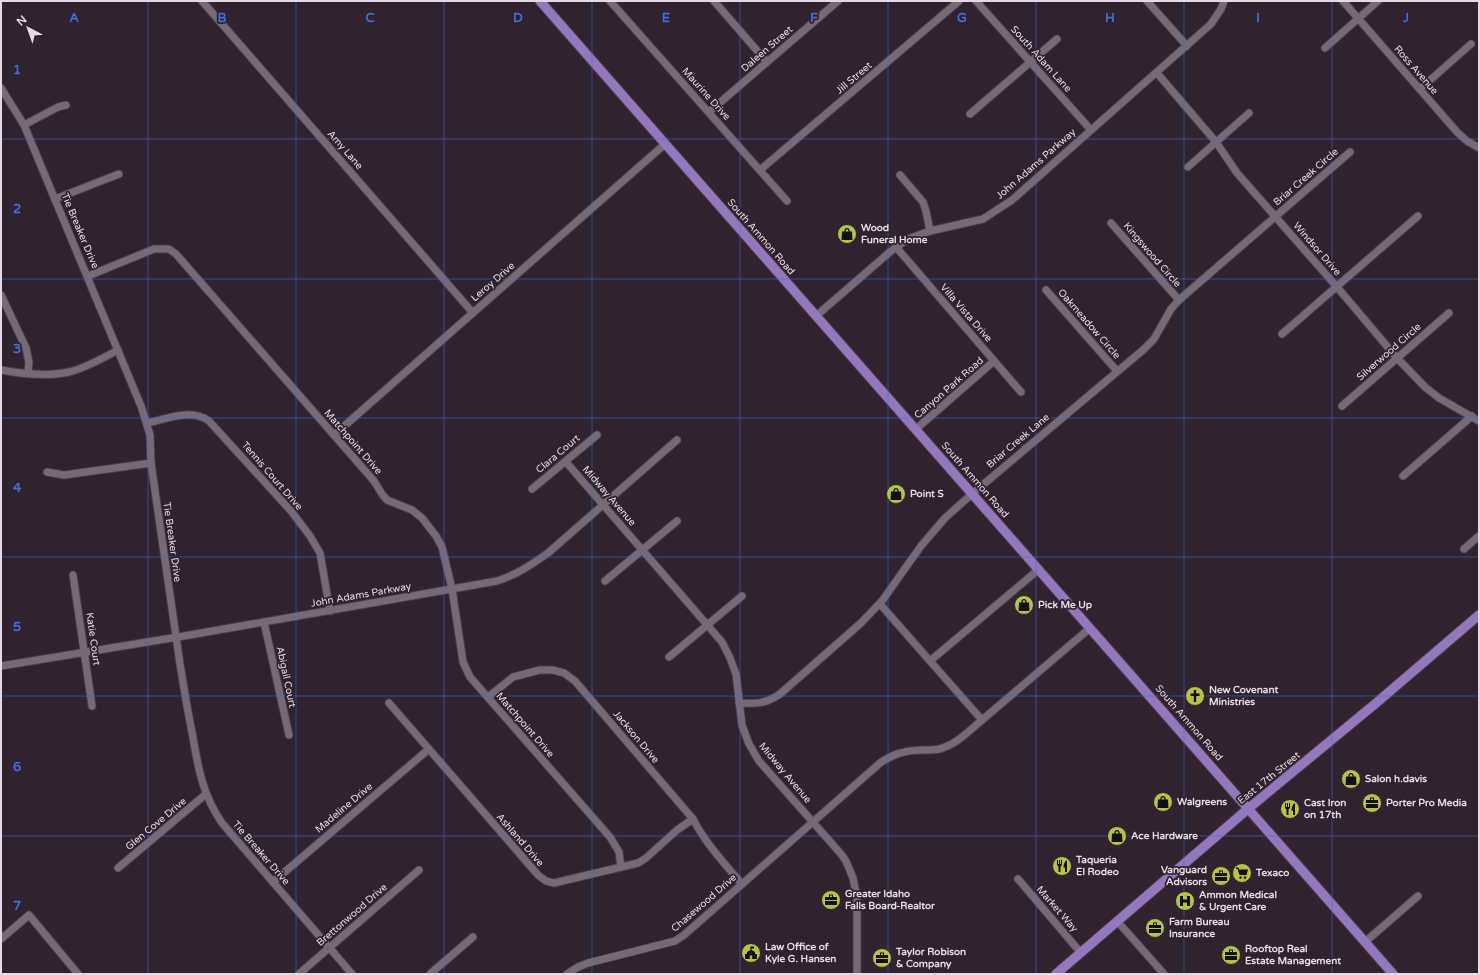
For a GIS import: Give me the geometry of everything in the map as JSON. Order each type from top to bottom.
[{"type":"main road","name":"South Ammon Road","points":[[540,1],[1393,974]]},
{"type":"main road","name":"East 17th Street","points":[[1056,974],[1249,808],[1376,704],[1479,615]]},
{"type":"street","name":"Amy Lane","points":[[202,1],[473,313]]},
{"type":"street","name":"Maurine Drive","points":[[610,1],[787,201]]},
{"type":"street","points":[[714,1],[767,62]]},
{"type":"street","name":"Daleen Street","points":[[709,112],[838,1]]},
{"type":"street","name":"Jill Street","points":[[760,170],[959,1]]},
{"type":"street","name":"South Adam Lane","points":[[976,1],[1091,130]]},
{"type":"street","points":[[1147,1],[1187,46]]},
{"type":"street","name":"John Adams Parkway","points":[[816,316],[896,247],[912,237],[930,231],[983,219],[993,214],[1012,200],[1211,24],[1221,9],[1224,1]]},
{"type":"street","name":"Ross Avenue","points":[[1343,1],[1457,132],[1467,141],[1479,148]]},
{"type":"street","points":[[1325,48],[1378,1]]},
{"type":"street","points":[[970,114],[1057,39]]},
{"type":"street","points":[[1420,89],[1471,44]]},
{"type":"street","name":"Windsor Drive","points":[[1157,73],[1216,142],[1237,173],[1397,358],[1425,387],[1438,398],[1479,421]]},
{"type":"street","name":"Tie Breaker Drive","points":[[1,88],[24,124],[88,276],[147,423],[150,435],[151,463],[176,637],[195,753],[201,780],[206,794],[214,811],[222,823],[352,974]]},
{"type":"street","points":[[24,124],[58,107],[66,105]]},
{"type":"street","points":[[1188,167],[1249,113]]},
{"type":"street","name":"Leroy Drive","points":[[334,435],[665,144]]},
{"type":"street","name":"Briar Creek Circle","points":[[1275,217],[1350,152]]},
{"type":"street","points":[[55,199],[119,174]]},
{"type":"street","points":[[900,175],[923,202],[930,231]]},
{"type":"street","points":[[1282,334],[1418,216]]},
{"type":"street","name":"Briar Creek Lane","points":[[739,703],[758,704],[768,702],[780,694],[861,624],[880,604],[921,546],[945,518],[1143,350],[1154,339],[1171,309],[1179,300],[1275,217]]},
{"type":"street","name":"Kingswood Circle","points":[[1111,223],[1179,300]]},
{"type":"street","name":"Villa Vista Drive","points":[[896,247],[1021,392]]},
{"type":"street","name":"Matchpoint Drive","points":[[88,276],[154,249],[169,249],[176,254],[374,481],[387,500],[412,510],[429,527],[442,547],[452,589],[463,662],[470,677],[610,837],[620,852],[621,867]]},
{"type":"street","name":"Oakmeadow Circle","points":[[1046,290],[1117,371]]},
{"type":"street","points":[[1,295],[26,348],[29,362],[28,373]]},
{"type":"street","name":"Silverwood Circle","points":[[1342,406],[1449,313]]},
{"type":"street","points":[[1,370],[58,374],[71,372],[105,358],[118,350]]},
{"type":"street","name":"Canyon Park Road","points":[[916,429],[994,361]]},
{"type":"street","name":"Tennis Court Drive","points":[[147,423],[188,414],[203,416],[209,421],[291,511],[310,536],[320,553],[330,611]]},
{"type":"street","points":[[1403,476],[1472,416]]},
{"type":"street","name":"Clara Court","points":[[532,489],[597,435]]},
{"type":"street","name":"John Adams Parkway","points":[[1,666],[330,611],[452,589],[512,576],[527,568],[548,553],[677,440]]},
{"type":"street","name":"Midway Avenue","points":[[566,462],[722,642],[736,674],[742,725],[749,744],[759,761],[841,854],[853,878],[857,898],[857,974]]},
{"type":"street","points":[[47,472],[64,475],[151,463]]},
{"type":"street","points":[[605,581],[677,521]]},
{"type":"street","points":[[1464,549],[1479,536]]},
{"type":"street","points":[[930,661],[1038,570]]},
{"type":"street","name":"Katie Court","points":[[73,575],[92,706]]},
{"type":"street","points":[[669,657],[742,596]]},
{"type":"street","points":[[880,604],[982,720]]},
{"type":"street","name":"Abigail Court","points":[[264,622],[288,736]]},
{"type":"street","name":"Chasewood Drive","points":[[567,974],[588,963],[675,941],[684,935],[880,763],[893,755],[906,752],[939,749],[949,746],[959,740],[1090,628]]},
{"type":"street","name":"Jackson Drive","points":[[488,697],[513,677],[540,670],[553,670],[564,673],[575,681],[693,819],[709,845],[742,884]]},
{"type":"street","name":"Ashland Drive","points":[[389,703],[538,875],[546,881],[554,883],[638,863],[646,858],[677,830],[693,819]]},
{"type":"street","name":"Madeline Drive","points":[[273,882],[429,749]]},
{"type":"street","name":"Glen Cove Drive","points":[[118,868],[206,794]]},
{"type":"street","name":"Brettonwood Drive","points":[[299,974],[418,870]]},
{"type":"street","name":"Market Way","points":[[1018,879],[1082,952]]},
{"type":"street","points":[[1365,942],[1418,896]]},
{"type":"street","points":[[1,939],[29,915],[78,974]]},
{"type":"street","points":[[1118,922],[1164,974]]},
{"type":"street","points":[[430,974],[473,936]]},
{"type":"place","name":"Wood Funeral Home","points":[[847,234]]},
{"type":"place","name":"Point S","points":[[896,494]]},
{"type":"place","name":"Pick Me Up","points":[[1024,605]]},
{"type":"place","name":"New Covenant Ministries","points":[[1195,696]]},
{"type":"place","name":"Salon h.davis","points":[[1351,779]]},
{"type":"place","name":"Walgreens","points":[[1163,802]]},
{"type":"place","name":"Porter Pro Media","points":[[1372,803]]},
{"type":"place","name":"Cast Iron on 17th","points":[[1290,809]]},
{"type":"place","name":"Ace Hardware","points":[[1117,836]]},
{"type":"place","name":"Taqueria El Rodeo","points":[[1062,866]]},
{"type":"place","name":"Texaco","points":[[1242,873]]},
{"type":"place","name":"Vanguard Advisors","points":[[1221,876]]},
{"type":"place","name":"Greater Idaho Falls Board-Realtor","points":[[831,900]]},
{"type":"place","name":"Ammon Medical & Urgent Care","points":[[1185,901]]},
{"type":"place","name":"Farm Bureau Insurance","points":[[1155,928]]},
{"type":"place","name":"Law Office of Kyle G. Hansen","points":[[751,953]]},
{"type":"place","name":"Rooftop Real Estate Management","points":[[1231,955]]},
{"type":"place","name":"Taylor Robison & Company","points":[[882,958]]}]
